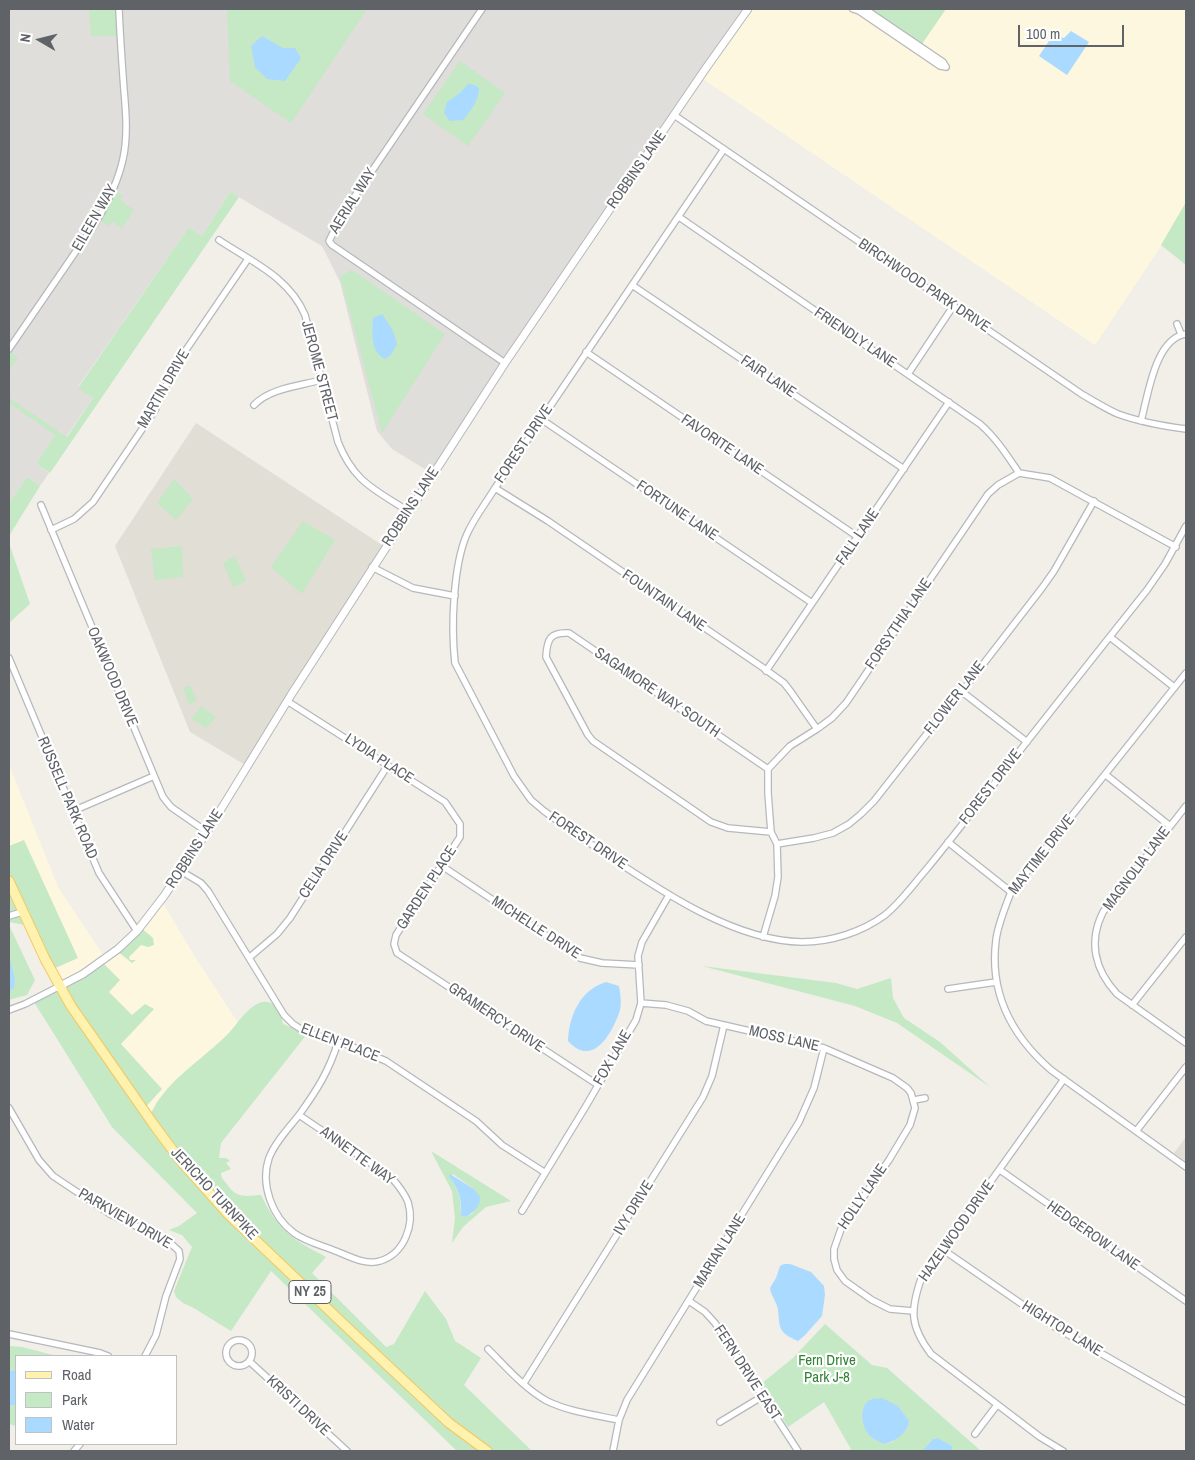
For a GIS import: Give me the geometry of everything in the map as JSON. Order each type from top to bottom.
[{"type":"main road","name":"JERICHO TURNPIKE","points":[[9,882],[22,912],[60,986],[82,1024],[180,1160],[212,1197],[352,1332],[449,1423],[487,1451]]},
{"type":"street","name":"EILEEN WAY","points":[[9,349],[96,222],[117,182],[126,139],[119,9]]},
{"type":"street","name":"AERIAL WAY","points":[[482,9],[342,215],[329,241],[332,245],[505,363]]},
{"type":"street","name":"ROBBINS LANE","points":[[60,986],[84,974],[114,953],[137,931],[181,871],[372,567],[505,363],[748,9]]},
{"type":"street","points":[[853,9],[860,11],[940,66],[946,67],[943,62],[865,9]]},
{"type":"street","name":"BIRCHWOOD PARK DRIVE","points":[[674,115],[1083,395],[1116,413],[1159,426],[1186,429]]},
{"type":"street","name":"FOREST DRIVE","points":[[724,149],[495,488],[468,532],[460,552],[456,575],[453,645],[458,670],[521,788],[544,812],[669,895],[718,919],[763,937],[789,941],[818,941],[840,937],[863,928],[883,916],[899,902],[948,842],[1147,590],[1176,547],[1186,526]]},
{"type":"street","name":"FRIENDLY LANE","points":[[679,217],[990,432],[1019,473]]},
{"type":"street","name":"JEROME STREET","points":[[218,240],[281,280],[300,304],[305,315],[338,442],[350,468],[369,486],[408,511]]},
{"type":"street","name":"MARTIN DRIVE","points":[[52,530],[74,519],[93,502],[155,410],[175,366],[248,259]]},
{"type":"street","name":"FAIR LANE","points":[[632,285],[904,469]]},
{"type":"street","points":[[908,374],[954,305]]},
{"type":"street","points":[[1141,421],[1159,358],[1165,346],[1174,338],[1184,334],[1177,324]]},
{"type":"street","name":"FAVORITE LANE","points":[[586,352],[858,537]]},
{"type":"street","points":[[254,405],[260,399],[270,394],[321,380]]},
{"type":"street","name":"FALL LANE","points":[[766,671],[949,402]]},
{"type":"street","name":"FORTUNE LANE","points":[[541,419],[812,603]]},
{"type":"street","points":[[1019,473],[1050,478],[1176,547]]},
{"type":"street","name":"FORSYTHIA LANE","points":[[768,769],[790,746],[832,718],[846,703],[988,494],[998,485],[1019,473]]},
{"type":"street","name":"FOUNTAIN LANE","points":[[495,488],[548,521],[784,683],[817,729]]},
{"type":"street","name":"FLOWER LANE","points":[[777,844],[833,833],[849,824],[874,801],[951,703],[957,698],[961,690],[1050,577],[1094,501]]},
{"type":"street","name":"OAKWOOD DRIVE","points":[[41,504],[163,797],[171,807],[207,832]]},
{"type":"street","points":[[372,567],[413,588],[455,596]]},
{"type":"street","name":"SAGAMORE WAY SOUTH","points":[[768,769],[569,632],[554,634],[546,645],[546,657],[588,735],[601,748],[711,822],[728,828],[772,832]]},
{"type":"street","points":[[1110,637],[1174,688]]},
{"type":"street","name":"RUSSELL PARK ROAD","points":[[9,658],[99,873],[137,931]]},
{"type":"street","name":"MAYTIME DRIVE","points":[[1186,672],[1106,775],[1011,892],[1002,915],[996,940],[996,982],[1005,1010],[1018,1036],[1034,1056],[1186,1166]]},
{"type":"street","points":[[961,690],[1027,742]]},
{"type":"street","name":"LYDIA PLACE","points":[[288,701],[445,802],[460,827]]},
{"type":"street","name":"CELIA DRIVE","points":[[250,957],[276,934],[290,918],[388,765]]},
{"type":"street","points":[[763,937],[775,896],[778,877],[777,844],[772,832],[768,793],[768,769]]},
{"type":"street","points":[[1106,775],[1170,826]]},
{"type":"street","points":[[73,811],[154,776]]},
{"type":"street","name":"MAGNOLIA LANE","points":[[1186,806],[1103,912],[1095,934],[1095,954],[1102,974],[1117,994],[1186,1043]]},
{"type":"street","name":"GARDEN PLACE","points":[[396,950],[394,944],[396,935],[460,837],[460,827]]},
{"type":"street","points":[[948,842],[1011,892]]},
{"type":"street","name":"MICHELLE DRIVE","points":[[442,866],[580,958],[602,963],[639,965]]},
{"type":"street","name":"ELLEN PLACE","points":[[181,871],[201,883],[208,891],[284,1014],[293,1024],[304,1031],[386,1061],[476,1121],[502,1145],[544,1172]]},
{"type":"street","name":"FOX LANE","points":[[522,1211],[636,1020],[641,1003],[638,956],[642,942],[669,895]]},
{"type":"street","points":[[9,916],[22,912]]},
{"type":"street","points":[[1132,1005],[1186,937]]},
{"type":"street","name":"GRAMERCY DRIVE","points":[[396,950],[403,957],[598,1085]]},
{"type":"street","points":[[948,988],[996,982]]},
{"type":"street","points":[[9,1010],[60,986]]},
{"type":"street","name":"MOSS LANE","points":[[641,1003],[666,1005],[706,1021],[824,1048],[894,1078],[907,1088],[914,1100]]},
{"type":"street","name":"IVY DRIVE","points":[[524,1383],[703,1097],[712,1076],[724,1025]]},
{"type":"street","name":"ANNETTE WAY","points":[[299,1114],[391,1177],[402,1189],[408,1202],[410,1213],[409,1231],[401,1246],[392,1255],[379,1261],[361,1260],[316,1244],[294,1233],[278,1214],[267,1191],[265,1176],[269,1158],[275,1147],[299,1114],[320,1087],[338,1042]]},
{"type":"street","name":"MARIAN LANE","points":[[613,1451],[619,1420],[627,1400],[799,1122],[814,1088],[824,1048]]},
{"type":"street","points":[[1136,1130],[1186,1067]]},
{"type":"street","name":"HAZELWOOD DRIVE","points":[[1063,1451],[1040,1437],[931,1354],[919,1336],[913,1311],[914,1299],[921,1279],[1064,1079]]},
{"type":"street","points":[[914,1100],[925,1098]]},
{"type":"street","name":"HOLLY LANE","points":[[913,1311],[890,1309],[879,1304],[845,1281],[837,1270],[834,1249],[841,1230],[889,1160],[910,1125],[915,1108],[914,1100]]},
{"type":"street","points":[[9,1108],[11,1116]]},
{"type":"street","name":"PARKVIEW DRIVE","points":[[11,1116],[45,1168],[53,1176],[110,1214],[168,1241],[178,1251],[180,1258],[166,1296],[156,1335],[146,1355]]},
{"type":"street","name":"HEDGEROW LANE","points":[[1000,1170],[1186,1301]]},
{"type":"street","name":"HIGHTOP LANE","points":[[942,1249],[1055,1327],[1186,1402]]},
{"type":"street","name":"FERN DRIVE EAST","points":[[689,1301],[705,1312],[714,1323],[798,1451]]},
{"type":"street","points":[[9,1334],[105,1355]]},
{"type":"street","name":"KRISTI DRIVE","points":[[235,1341],[247,1342],[252,1349],[250,1361],[242,1366],[230,1362],[226,1352],[229,1346],[235,1341]]},
{"type":"street","points":[[488,1349],[545,1400],[578,1412],[619,1420]]},
{"type":"street","name":"KRISTI DRIVE","points":[[250,1361],[347,1451]]},
{"type":"street","points":[[720,1422],[762,1396]]},
{"type":"street","points":[[975,1434],[997,1405]]},
{"type":"shaded area","points":[[9,9],[750,9],[433,474],[392,449],[377,431],[340,282],[322,246],[230,192],[202,236],[189,227],[78,387],[93,398],[66,437],[58,431],[36,464],[49,473],[40,486],[27,477],[9,503]]},
{"type":"shaded area","points":[[749,9],[1186,9],[1186,202],[1161,246],[1095,345],[700,77]]},
{"type":"shaded area","points":[[196,423],[385,547],[247,766],[190,732],[115,546]]},
{"type":"shaded area","points":[[9,765],[58,887],[106,959],[161,900],[238,1023],[177,1079],[160,1098],[149,1118],[76,1012],[9,883]]},
{"type":"shaded area","points":[[1186,1137],[1186,1162],[1174,1153]]},
{"type":"green space","points":[[89,9],[119,9],[120,36],[91,36]]},
{"type":"green space","points":[[227,9],[367,9],[291,123],[230,81]]},
{"type":"green space","points":[[869,9],[946,9],[922,44]]},
{"type":"green space","points":[[460,61],[505,93],[468,146],[423,114]]},
{"type":"green space","points":[[113,191],[123,196],[120,200],[134,210],[122,228],[112,221],[109,226],[98,219]]},
{"type":"green space","points":[[230,192],[239,197],[50,473],[36,464],[55,435],[9,403],[9,398],[67,437],[93,398],[78,388],[189,227],[202,236]]},
{"type":"green space","points":[[1186,202],[1186,265],[1161,245]]},
{"type":"green space","points":[[352,270],[445,334],[382,433],[340,276]]},
{"type":"green space","points":[[9,351],[18,357],[9,371]]},
{"type":"green space","points":[[27,477],[40,486],[9,536],[9,503]]},
{"type":"green space","points":[[174,479],[193,499],[176,520],[157,503]]},
{"type":"green space","points":[[303,521],[335,540],[302,594],[271,567]]},
{"type":"green space","points":[[9,543],[30,604],[10,622],[9,621]]},
{"type":"green space","points":[[182,546],[183,577],[155,580],[151,549]]},
{"type":"green space","points":[[235,556],[246,581],[233,587],[223,563]]},
{"type":"green space","points":[[190,685],[197,701],[189,704],[183,688]]},
{"type":"green space","points":[[201,706],[216,717],[206,728],[192,719]]},
{"type":"green space","points":[[24,840],[78,958],[51,970],[9,880],[9,846]]},
{"type":"green space","points":[[9,889],[25,925],[9,922]]},
{"type":"green space","points":[[9,925],[35,980],[27,995],[9,1000],[9,991],[15,982],[9,955]]},
{"type":"green space","points":[[140,927],[153,938],[154,945],[148,947],[141,945],[129,957],[130,960],[136,960],[132,963],[117,951]]},
{"type":"green space","points":[[102,962],[120,980],[109,992],[132,1015],[145,1004],[154,1009],[121,1044],[162,1089],[143,1110],[149,1118],[158,1100],[167,1089],[219,1043],[250,1009],[259,1003],[269,1002],[279,1010],[283,1024],[307,1034],[221,1143],[219,1158],[226,1158],[230,1161],[226,1163],[231,1169],[221,1173],[222,1177],[237,1194],[245,1196],[261,1195],[274,1218],[287,1233],[326,1257],[312,1273],[386,1347],[394,1344],[425,1291],[446,1319],[455,1341],[481,1358],[464,1385],[532,1451],[457,1451],[271,1271],[231,1331],[176,1297],[174,1291],[192,1247],[182,1235],[169,1230],[179,1226],[197,1213],[112,1127],[34,1002]]},
{"type":"green space","points":[[702,966],[836,983],[857,989],[891,978],[893,998],[904,1018],[940,1042],[990,1087],[897,1023],[855,1006]]},
{"type":"green space","points":[[431,1151],[511,1201],[486,1207],[463,1227],[452,1243],[455,1218],[452,1191]],"holes":[[[453,1174],[474,1189],[473,1213],[466,1217],[461,1216],[459,1195],[449,1177]]]},
{"type":"green space","name":"Fern Drive Park J-8","points":[[825,1324],[872,1365],[887,1368],[981,1451],[952,1451],[952,1446],[938,1438],[933,1439],[922,1451],[852,1451],[824,1402],[788,1427],[761,1384],[793,1358]],"holes":[[[864,1425],[908,1428],[892,1442],[884,1444],[872,1438]]]},
{"type":"green space","points":[[9,1346],[22,1347],[53,1355],[15,1355],[15,1370],[9,1371]]},
{"type":"green space","points":[[9,1405],[15,1405],[15,1426],[9,1424]]},
{"type":"water","points":[[1071,31],[1089,42],[1067,75],[1039,56],[1053,35],[1064,38]]},
{"type":"water","points":[[262,36],[283,48],[295,48],[301,58],[285,81],[267,79],[255,67],[251,46]]},
{"type":"water","points":[[468,84],[479,88],[476,101],[463,120],[450,121],[444,113],[447,102],[460,93]]},
{"type":"water","points":[[382,314],[393,331],[397,344],[391,355],[385,359],[380,356],[374,346],[372,335],[373,318]]},
{"type":"water","points":[[9,955],[15,979],[14,988],[9,991]]},
{"type":"water","points":[[606,982],[619,986],[621,1004],[617,1019],[601,1044],[594,1049],[586,1051],[577,1049],[568,1041],[574,1013],[589,991]]},
{"type":"water","points":[[450,1174],[474,1189],[480,1197],[477,1207],[466,1217],[461,1216],[459,1195],[449,1177]]},
{"type":"water","points":[[790,1264],[811,1272],[824,1286],[825,1295],[822,1316],[798,1341],[781,1329],[777,1307],[770,1288],[780,1266]]},
{"type":"water","points":[[15,1370],[15,1405],[9,1405],[9,1371]]},
{"type":"water","points":[[882,1398],[898,1406],[909,1421],[901,1436],[884,1444],[870,1436],[862,1418],[866,1403],[871,1399]]},
{"type":"water","points":[[938,1438],[952,1446],[952,1451],[922,1451],[933,1439]]}]
